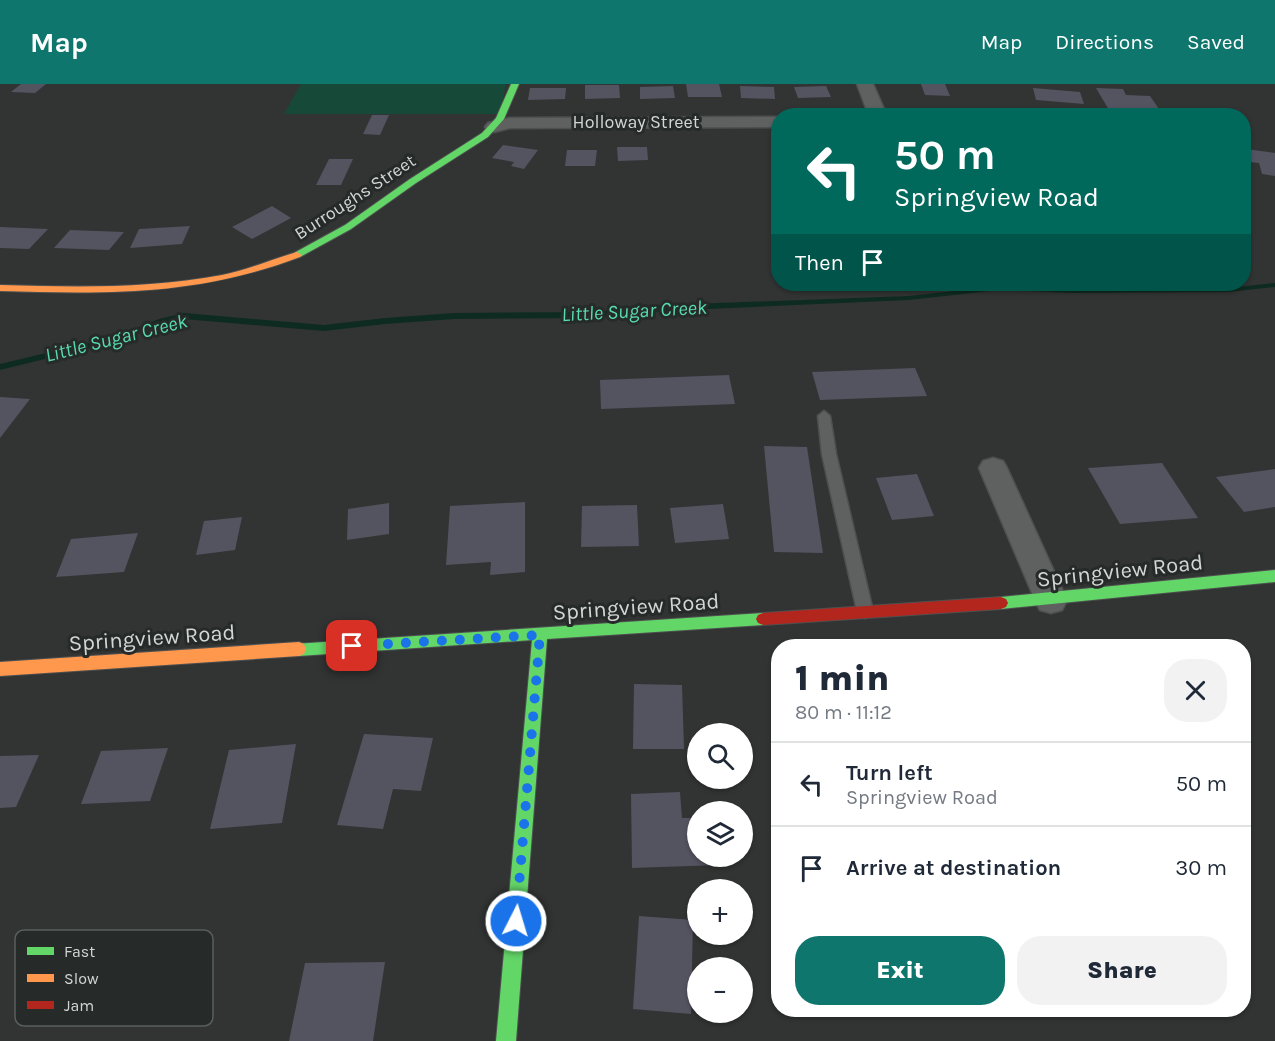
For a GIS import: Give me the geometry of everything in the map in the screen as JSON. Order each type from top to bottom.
[{"type":"street","name":"Burroughs Street","points":[[0,288],[132,292],[174,289],[254,272],[306,252],[336,236],[494,127],[515,84]]},
{"type":"street","points":[[866,84],[875,108]]},
{"type":"street","name":"Holloway Street","points":[[494,127],[510,123],[771,122]]},
{"type":"street","points":[[993,468],[1051,600]]},
{"type":"street","name":"Springview Road","points":[[0,669],[1051,600],[1275,576]]},
{"type":"street","points":[[506,1041],[540,635]]},
{"type":"lane","points":[[824,416],[829,454],[865,612]]},
{"type":"green space","points":[[301,84],[506,84],[500,114],[284,114]]},
{"type":"building","points":[[21,84],[46,84],[35,93],[11,92]]},
{"type":"building","points":[[686,84],[719,84],[722,97],[688,97]]},
{"type":"building","points":[[921,84],[945,84],[950,96],[925,95]]},
{"type":"building","points":[[585,85],[619,85],[620,98],[585,99]]},
{"type":"building","points":[[673,86],[675,98],[640,99],[640,87]]},
{"type":"building","points":[[740,86],[774,87],[775,99],[741,98]]},
{"type":"building","points":[[826,86],[831,97],[798,98],[794,87]]},
{"type":"building","points":[[530,88],[566,88],[565,99],[528,100]]},
{"type":"building","points":[[1033,88],[1080,92],[1084,104],[1036,100]]},
{"type":"building","points":[[1096,88],[1123,89],[1126,95],[1150,96],[1158,108],[1108,108]]},
{"type":"building","points":[[372,115],[389,115],[380,135],[363,134]]},
{"type":"building","points":[[503,145],[538,150],[524,169],[511,166],[514,162],[492,158]]},
{"type":"building","points":[[617,147],[647,147],[648,160],[618,161]]},
{"type":"building","points":[[567,150],[597,150],[595,166],[565,166]]},
{"type":"building","points":[[1251,150],[1275,153],[1275,176],[1262,174],[1259,163],[1251,162]]},
{"type":"building","points":[[329,159],[353,159],[341,185],[316,185]]},
{"type":"building","points":[[272,206],[291,218],[252,239],[232,227]]},
{"type":"building","points":[[190,226],[182,244],[130,248],[139,229]]},
{"type":"building","points":[[0,227],[48,229],[29,249],[0,248]]},
{"type":"building","points":[[70,230],[124,232],[109,250],[54,248]]},
{"type":"building","points":[[915,368],[927,396],[820,400],[812,372]]},
{"type":"building","points":[[729,375],[735,404],[601,409],[600,380]]},
{"type":"building","points":[[0,397],[30,399],[0,438]]},
{"type":"building","points":[[764,446],[807,447],[823,553],[774,552]]},
{"type":"building","points":[[1162,463],[1198,518],[1120,524],[1088,468]]},
{"type":"building","points":[[1275,469],[1275,507],[1244,512],[1216,477]]},
{"type":"building","points":[[917,474],[934,516],[892,520],[876,478]]},
{"type":"building","points":[[525,502],[525,572],[490,575],[491,562],[446,565],[450,506]]},
{"type":"building","points":[[389,503],[389,534],[347,540],[348,509]]},
{"type":"building","points":[[723,504],[729,539],[675,543],[670,508]]},
{"type":"building","points":[[637,505],[639,546],[581,547],[582,506]]},
{"type":"building","points":[[242,517],[235,550],[196,555],[204,521]]},
{"type":"building","points":[[138,533],[124,572],[56,577],[71,539]]},
{"type":"building","points":[[634,684],[682,685],[684,749],[633,749]]},
{"type":"building","points":[[364,734],[433,738],[421,791],[393,789],[383,829],[337,825]]},
{"type":"building","points":[[296,744],[282,823],[210,829],[229,750]]},
{"type":"building","points":[[168,748],[150,801],[81,804],[101,751]]},
{"type":"building","points":[[39,755],[16,807],[0,808],[0,756]]},
{"type":"building","points":[[680,792],[682,818],[687,818],[687,866],[632,868],[631,794]]},
{"type":"building","points":[[639,916],[687,920],[687,945],[692,945],[692,957],[687,957],[687,1014],[633,1009]]},
{"type":"building","points":[[385,962],[373,1041],[289,1041],[305,963]]},
{"type":"waterway","name":"Little Sugar Creek","points":[[1251,288],[1275,285]]},
{"type":"waterway","name":"Little Sugar Creek","points":[[0,367],[119,338],[162,321],[184,316],[324,328],[454,316],[594,315],[664,308],[909,298],[972,291]]},
{"type":"traffic: fast","points":[[297,255],[348,227],[413,181],[485,135],[500,119],[515,84]]},
{"type":"traffic: fast","points":[[1001,603],[1275,576]]},
{"type":"traffic: fast","points":[[299,649],[763,619]]},
{"type":"traffic: fast","points":[[506,1041],[540,635]]},
{"type":"traffic: slow","points":[[0,288],[113,290],[188,284],[225,278],[297,255]]},
{"type":"traffic: slow","points":[[0,669],[299,649]]},
{"type":"traffic: jam","points":[[763,619],[1001,603]]},
{"type":"route","points":[[352,646],[540,635],[516,921]]}]
